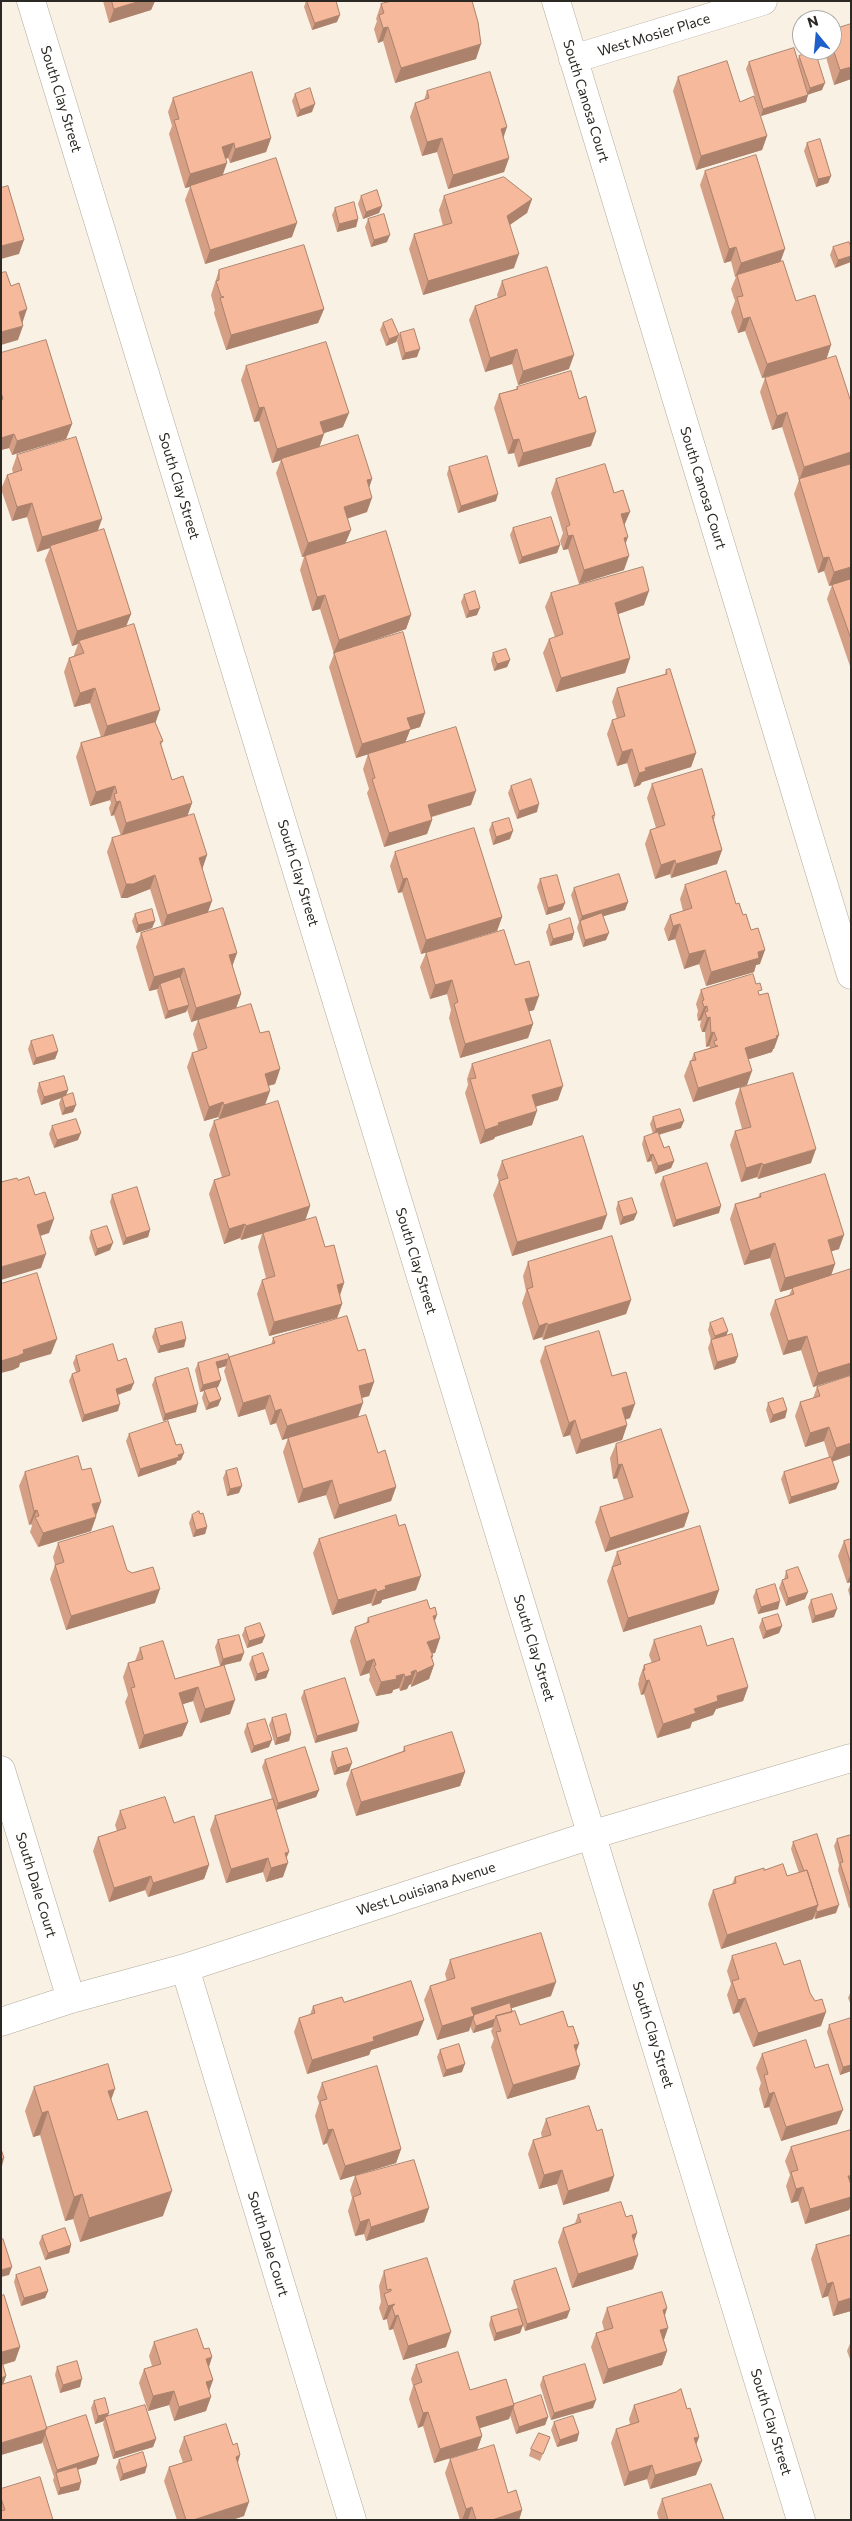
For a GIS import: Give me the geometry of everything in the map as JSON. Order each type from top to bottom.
[{"type":"street","name":"South Clay Street","points":[[32,1],[801,2520]]},
{"type":"street","name":"South Canosa Court","points":[[556,1],[851,975]]},
{"type":"street","name":"West Mosier Place","points":[[573,59],[763,1]]},
{"type":"street","name":"West Louisiana Avenue","points":[[1,2022],[71,1999],[185,1968],[591,1836],[851,1758]]},
{"type":"street","name":"South Dale Court","points":[[1,1770],[71,1999]]},
{"type":"street","name":"South Dale Court","points":[[185,1968],[352,2520]]},
{"type":"building","points":[[112,1],[140,1],[114,9]]},
{"type":"building","points":[[307,1],[336,1],[340,15],[315,23]]},
{"type":"building","points":[[392,1],[472,1],[478,22],[481,44],[401,68],[388,27],[383,28],[379,15],[384,13],[381,4]]},
{"type":"building","points":[[851,24],[851,67],[840,70],[837,60],[842,60],[842,27]]},
{"type":"building","points":[[792,49],[792,60],[798,60],[808,95],[763,109],[749,62]]},
{"type":"building","points":[[800,60],[818,60],[825,83],[810,88]]},
{"type":"building","points":[[727,61],[740,102],[754,96],[767,136],[701,156],[678,77]]},
{"type":"building","points":[[252,72],[271,138],[235,149],[234,143],[222,147],[227,163],[190,174],[174,120],[179,119],[173,98]]},
{"type":"building","points":[[490,72],[507,127],[501,129],[509,158],[453,175],[442,138],[427,142],[415,103],[429,98],[427,91]]},
{"type":"building","points":[[310,88],[315,104],[300,110],[295,94]]},
{"type":"building","points":[[820,139],[831,176],[818,179],[807,143]]},
{"type":"building","points":[[756,155],[785,249],[741,263],[736,247],[729,249],[705,171]]},
{"type":"building","points":[[276,158],[297,223],[210,250],[190,186]]},
{"type":"building","points":[[504,177],[532,199],[507,216],[519,254],[428,281],[414,234],[452,223],[444,196]]},
{"type":"building","points":[[8,186],[24,240],[1,246],[1,188]]},
{"type":"building","points":[[377,190],[382,206],[366,212],[361,196]]},
{"type":"building","points":[[354,202],[358,219],[339,224],[335,208]]},
{"type":"building","points":[[384,214],[390,235],[374,240],[368,219]]},
{"type":"building","points":[[849,242],[851,256],[838,260],[833,247]]},
{"type":"building","points":[[304,245],[324,309],[231,335],[220,298],[224,297],[221,296],[216,281],[219,280],[219,270]]},
{"type":"building","points":[[783,261],[796,301],[815,295],[831,345],[767,364],[750,317],[743,319],[737,297],[743,296],[737,275]]},
{"type":"building","points":[[547,267],[574,355],[523,371],[517,349],[490,358],[475,306],[506,295],[502,281]]},
{"type":"building","points":[[6,272],[11,286],[19,283],[27,309],[19,312],[23,326],[1,332],[1,273]]},
{"type":"building","points":[[392,319],[399,335],[389,339],[383,323]]},
{"type":"building","points":[[414,329],[420,349],[405,353],[400,333]]},
{"type":"building","points":[[46,340],[72,424],[17,441],[14,434],[1,438],[1,400],[3,399],[1,392],[1,353]]},
{"type":"building","points":[[326,342],[349,413],[320,422],[324,434],[277,449],[264,407],[259,408],[246,366]]},
{"type":"building","points":[[836,356],[851,402],[851,452],[804,467],[787,412],[777,416],[765,378]]},
{"type":"building","points":[[571,371],[579,399],[586,396],[596,432],[523,453],[519,439],[513,440],[499,394]]},
{"type":"building","points":[[358,435],[372,479],[367,480],[372,498],[344,507],[351,530],[308,543],[281,459]]},
{"type":"building","points":[[76,437],[102,519],[42,537],[32,503],[17,507],[7,475],[22,470],[17,455]]},
{"type":"building","points":[[487,456],[498,494],[461,506],[449,467]]},
{"type":"building","points":[[605,464],[614,493],[623,490],[630,512],[621,514],[628,537],[624,538],[629,556],[584,570],[573,535],[568,536],[566,527],[570,525],[556,479]]},
{"type":"building","points":[[851,464],[851,567],[834,572],[829,557],[823,558],[799,479]]},
{"type":"building","points":[[551,517],[560,545],[522,557],[513,528]]},
{"type":"building","points":[[104,529],[131,614],[77,631],[50,546]]},
{"type":"building","points":[[386,531],[411,615],[339,640],[325,595],[317,597],[305,556]]},
{"type":"building","points":[[643,567],[649,591],[615,603],[630,658],[561,678],[549,639],[563,634],[551,593]]},
{"type":"building","points":[[851,579],[851,639],[832,585]]},
{"type":"building","points":[[475,591],[480,608],[469,611],[464,595]]},
{"type":"building","points":[[134,624],[160,710],[107,726],[95,688],[80,693],[69,658],[84,653],[79,641]]},
{"type":"building","points":[[403,632],[425,713],[407,718],[411,729],[362,744],[334,653]]},
{"type":"building","points":[[506,649],[510,660],[497,664],[493,653]]},
{"type":"building","points":[[670,669],[696,753],[645,768],[646,771],[639,773],[632,749],[622,752],[612,720],[625,716],[617,688],[667,674],[666,670]]},
{"type":"building","points":[[155,722],[163,741],[160,742],[172,780],[183,776],[192,803],[126,823],[120,801],[116,802],[114,794],[117,793],[115,786],[96,792],[81,743]]},
{"type":"building","points":[[456,727],[476,791],[428,805],[432,820],[389,833],[372,779],[375,778],[368,754]]},
{"type":"building","points":[[702,769],[715,815],[712,816],[722,850],[676,864],[675,860],[661,865],[650,830],[665,825],[652,784]]},
{"type":"building","points":[[531,779],[539,804],[519,811],[511,786]]},
{"type":"building","points":[[194,814],[207,855],[199,858],[212,901],[167,915],[155,875],[133,884],[126,884],[112,838]]},
{"type":"building","points":[[509,818],[513,831],[496,837],[492,823]]},
{"type":"building","points":[[474,828],[502,917],[426,940],[407,878],[403,879],[395,852]]},
{"type":"building","points":[[726,871],[736,904],[739,903],[743,915],[746,914],[751,930],[758,928],[765,950],[758,952],[759,958],[711,972],[705,950],[689,954],[680,924],[673,926],[670,915],[692,908],[685,885]]},
{"type":"building","points":[[619,874],[628,902],[582,916],[574,888]]},
{"type":"building","points":[[557,875],[565,903],[548,908],[540,879]]},
{"type":"building","points":[[223,908],[237,953],[229,955],[241,994],[196,1008],[184,968],[154,977],[141,933]]},
{"type":"building","points":[[152,909],[155,921],[138,925],[135,914]]},
{"type":"building","points":[[602,913],[609,933],[585,940],[580,921]]},
{"type":"building","points":[[570,918],[574,933],[553,939],[549,925]]},
{"type":"building","points":[[504,930],[515,965],[529,961],[539,996],[525,999],[533,1024],[465,1044],[454,1004],[458,1002],[452,980],[435,985],[426,953]]},
{"type":"building","points":[[753,974],[756,984],[760,983],[762,990],[758,991],[759,995],[768,993],[779,1035],[776,1036],[777,1038],[745,1048],[752,1071],[698,1088],[690,1061],[696,1060],[694,1053],[718,1046],[715,1045],[714,1041],[717,1040],[714,1032],[711,1033],[710,1017],[707,1018],[705,1012],[708,1011],[707,1006],[704,1007],[701,990]]},
{"type":"building","points":[[180,977],[189,1005],[168,1011],[160,984]]},
{"type":"building","points":[[251,1004],[260,1033],[269,1031],[280,1069],[265,1074],[270,1091],[224,1105],[223,1102],[209,1107],[192,1053],[207,1048],[198,1020]]},
{"type":"building","points":[[53,1035],[58,1051],[36,1058],[31,1041]]},
{"type":"building","points":[[550,1040],[563,1086],[532,1095],[537,1111],[498,1123],[499,1125],[485,1130],[470,1079],[476,1078],[472,1064]]},
{"type":"building","points":[[793,1073],[816,1149],[763,1165],[762,1163],[746,1168],[735,1131],[751,1127],[740,1088]]},
{"type":"building","points":[[64,1076],[68,1090],[44,1097],[39,1083]]},
{"type":"building","points":[[73,1093],[76,1105],[65,1108],[62,1097]]},
{"type":"building","points":[[278,1101],[310,1206],[246,1226],[245,1224],[229,1229],[214,1180],[230,1175],[214,1121]]},
{"type":"building","points":[[680,1109],[684,1121],[656,1129],[653,1117]]},
{"type":"building","points":[[76,1119],[81,1133],[57,1140],[52,1126]]},
{"type":"building","points":[[658,1132],[664,1148],[669,1146],[674,1161],[658,1166],[653,1154],[650,1155],[644,1137]]},
{"type":"building","points":[[583,1136],[607,1215],[517,1242],[499,1181],[508,1178],[502,1161]]},
{"type":"building","points":[[707,1163],[721,1206],[676,1220],[663,1177]]},
{"type":"building","points":[[825,1174],[844,1235],[828,1240],[835,1264],[785,1278],[775,1243],[750,1251],[735,1204],[761,1197],[760,1194]]},
{"type":"building","points":[[29,1177],[35,1195],[45,1192],[54,1219],[37,1225],[46,1254],[1,1267],[1,1182]]},
{"type":"building","points":[[137,1187],[150,1230],[126,1238],[112,1195]]},
{"type":"building","points":[[632,1198],[637,1213],[623,1217],[618,1202]]},
{"type":"building","points":[[316,1217],[325,1247],[334,1245],[344,1283],[337,1285],[342,1304],[274,1322],[262,1280],[275,1276],[263,1233]]},
{"type":"building","points":[[107,1226],[113,1243],[97,1249],[91,1231]]},
{"type":"building","points":[[612,1236],[631,1300],[539,1326],[527,1289],[533,1287],[528,1262]]},
{"type":"building","points":[[851,1269],[851,1363],[818,1373],[807,1336],[788,1341],[775,1300],[794,1294],[792,1288]]},
{"type":"building","points":[[37,1273],[57,1339],[23,1350],[24,1353],[18,1356],[1,1361],[1,1284]]},
{"type":"building","points":[[347,1316],[358,1351],[365,1349],[374,1382],[359,1386],[363,1403],[287,1426],[281,1409],[275,1411],[270,1395],[243,1403],[229,1357],[275,1343],[273,1338]]},
{"type":"building","points":[[723,1318],[728,1331],[715,1336],[710,1323]]},
{"type":"building","points":[[182,1322],[186,1339],[160,1346],[155,1329]]},
{"type":"building","points":[[599,1331],[612,1376],[626,1372],[635,1404],[622,1408],[627,1425],[581,1440],[575,1420],[569,1423],[545,1347]]},
{"type":"building","points":[[732,1334],[738,1356],[717,1362],[711,1340]]},
{"type":"building","points":[[113,1344],[118,1361],[126,1358],[134,1383],[116,1389],[120,1404],[84,1415],[72,1374],[80,1371],[76,1356]]},
{"type":"building","points":[[228,1354],[228,1359],[216,1362],[221,1380],[203,1385],[198,1363]]},
{"type":"building","points":[[188,1368],[198,1404],[165,1414],[155,1378]]},
{"type":"building","points":[[850,1376],[851,1443],[836,1448],[829,1427],[810,1433],[800,1402],[820,1396],[817,1387]]},
{"type":"building","points":[[216,1387],[221,1399],[209,1403],[204,1390]]},
{"type":"building","points":[[783,1398],[787,1410],[773,1415],[768,1403]]},
{"type":"building","points":[[366,1415],[378,1453],[385,1450],[396,1487],[339,1505],[332,1480],[303,1489],[288,1438]]},
{"type":"building","points":[[168,1421],[176,1445],[181,1444],[184,1453],[178,1455],[179,1457],[140,1469],[129,1434]]},
{"type":"building","points":[[661,1429],[689,1512],[610,1538],[600,1507],[633,1497],[622,1464],[618,1465],[616,1444]]},
{"type":"building","points":[[78,1456],[82,1470],[91,1468],[101,1502],[92,1504],[96,1517],[43,1533],[35,1517],[39,1516],[37,1510],[34,1511],[25,1472]]},
{"type":"building","points":[[831,1457],[839,1482],[791,1497],[784,1472]]},
{"type":"building","points":[[237,1468],[242,1486],[230,1489],[226,1471]]},
{"type":"building","points":[[199,1511],[200,1514],[203,1513],[207,1527],[196,1530],[192,1515]]},
{"type":"building","points":[[396,1515],[399,1526],[405,1524],[421,1576],[385,1586],[386,1589],[377,1592],[376,1589],[338,1600],[319,1539]]},
{"type":"building","points":[[113,1526],[127,1570],[132,1573],[153,1567],[160,1589],[71,1616],[55,1565],[64,1562],[58,1543]]},
{"type":"building","points":[[700,1526],[719,1590],[628,1618],[612,1567],[621,1564],[617,1552]]},
{"type":"building","points":[[851,1539],[851,1565],[844,1541]]},
{"type":"building","points":[[798,1567],[808,1592],[788,1598],[782,1580],[788,1578],[786,1571]]},
{"type":"building","points":[[775,1584],[780,1601],[761,1607],[756,1590]]},
{"type":"building","points":[[832,1594],[837,1609],[815,1616],[811,1600]]},
{"type":"building","points":[[427,1600],[430,1609],[435,1607],[437,1615],[433,1616],[440,1638],[427,1642],[433,1656],[431,1656],[434,1665],[417,1673],[416,1670],[411,1672],[412,1675],[405,1677],[404,1674],[396,1676],[397,1679],[381,1682],[374,1666],[376,1665],[374,1659],[366,1662],[355,1627],[369,1622],[368,1618]]},
{"type":"building","points":[[778,1614],[782,1626],[766,1631],[762,1619]]},
{"type":"building","points":[[260,1623],[265,1636],[249,1641],[245,1628]]},
{"type":"building","points":[[701,1626],[707,1646],[733,1638],[748,1687],[717,1696],[718,1701],[694,1709],[696,1713],[663,1724],[649,1680],[646,1681],[643,1670],[645,1670],[644,1665],[660,1660],[654,1640]]},
{"type":"building","points":[[239,1635],[244,1653],[223,1659],[218,1640]]},
{"type":"building","points":[[163,1641],[175,1679],[224,1665],[235,1700],[205,1709],[198,1687],[179,1693],[188,1722],[144,1735],[131,1688],[135,1687],[128,1663],[143,1659],[140,1648]]},
{"type":"building","points":[[263,1653],[269,1670],[257,1674],[252,1657]]},
{"type":"building","points":[[345,1678],[359,1723],[317,1736],[304,1691]]},
{"type":"building","points":[[286,1714],[291,1733],[277,1738],[272,1718]]},
{"type":"building","points":[[265,1719],[272,1740],[254,1746],[247,1724]]},
{"type":"building","points":[[452,1732],[465,1772],[361,1802],[351,1770],[405,1751],[404,1747]]},
{"type":"building","points":[[305,1747],[319,1790],[278,1803],[265,1760]]},
{"type":"building","points":[[347,1748],[352,1763],[337,1768],[332,1752]]},
{"type":"building","points":[[165,1797],[174,1823],[194,1816],[209,1865],[153,1883],[151,1876],[114,1888],[98,1837],[126,1828],[120,1811]]},
{"type":"building","points":[[273,1799],[289,1852],[285,1853],[288,1863],[271,1868],[268,1858],[231,1869],[215,1816]]},
{"type":"building","points":[[817,1834],[839,1905],[817,1912],[818,1905],[807,1870],[804,1871],[793,1842]]},
{"type":"building","points":[[851,1835],[851,1897],[840,1863],[843,1862],[837,1839]]},
{"type":"building","points":[[783,1864],[787,1876],[807,1870],[818,1905],[727,1935],[713,1890],[736,1883],[735,1877]]},
{"type":"building","points":[[541,1933],[556,1982],[471,2008],[474,2016],[442,2026],[430,1986],[455,1978],[450,1960]]},
{"type":"building","points":[[776,1943],[784,1965],[800,1960],[810,1993],[815,2001],[822,1999],[826,2012],[758,2033],[745,1998],[738,2000],[732,1981],[739,1979],[732,1956]]},
{"type":"building","points":[[411,1981],[424,2020],[373,2037],[374,2041],[312,2060],[299,2018],[315,2013],[313,2006],[342,1997],[344,2002]]},
{"type":"building","points":[[510,2003],[512,2012],[496,2016],[495,2019],[476,2026],[473,2019],[474,2015]]},
{"type":"building","points":[[515,2011],[520,2025],[563,2011],[568,2027],[573,2026],[579,2044],[574,2045],[580,2065],[513,2085],[496,2032],[501,2031],[496,2016]]},
{"type":"building","points":[[851,2018],[851,2065],[843,2067],[829,2025]]},
{"type":"building","points":[[806,2040],[815,2068],[828,2064],[843,2110],[786,2127],[774,2092],[769,2094],[764,2075],[768,2074],[762,2054]]},
{"type":"building","points":[[459,2044],[465,2064],[446,2070],[440,2050]]},
{"type":"building","points":[[108,2064],[115,2089],[108,2091],[118,2120],[147,2111],[172,2191],[89,2218],[82,2194],[74,2197],[48,2111],[42,2113],[34,2087]]},
{"type":"building","points":[[377,2066],[401,2149],[345,2166],[333,2129],[328,2130],[320,2101],[327,2099],[322,2083]]},
{"type":"building","points":[[589,2106],[597,2131],[602,2129],[614,2176],[568,2191],[562,2170],[544,2175],[533,2140],[551,2135],[546,2119]]},
{"type":"building","points":[[851,2130],[851,2176],[848,2176],[851,2185],[851,2197],[810,2209],[803,2187],[796,2189],[791,2172],[798,2170],[791,2147]]},
{"type":"building","points":[[414,2160],[429,2208],[371,2227],[369,2219],[360,2222],[353,2197],[361,2194],[355,2176]]},
{"type":"building","points":[[621,2202],[626,2217],[632,2215],[637,2233],[632,2235],[638,2255],[578,2274],[563,2228],[581,2222],[578,2215]]},
{"type":"building","points":[[65,2228],[71,2245],[48,2253],[42,2236]]},
{"type":"building","points":[[851,2235],[851,2298],[838,2302],[833,2282],[827,2284],[816,2245]]},
{"type":"building","points":[[3,2239],[12,2267],[1,2270],[1,2240]]},
{"type":"building","points":[[427,2258],[451,2332],[408,2346],[398,2315],[395,2316],[392,2307],[395,2304],[388,2306],[384,2294],[391,2291],[391,2289],[387,2290],[384,2271]]},
{"type":"building","points":[[40,2267],[48,2291],[24,2298],[16,2275]]},
{"type":"building","points":[[556,2268],[570,2310],[527,2324],[514,2281]]},
{"type":"building","points":[[662,2292],[667,2308],[663,2310],[668,2328],[660,2330],[667,2351],[608,2369],[596,2333],[613,2328],[607,2308]]},
{"type":"building","points":[[4,2295],[20,2347],[2,2352],[3,2356],[1,2356],[1,2296]]},
{"type":"building","points":[[518,2309],[523,2325],[496,2333],[491,2317]]},
{"type":"building","points":[[197,2329],[204,2349],[209,2348],[212,2357],[206,2359],[213,2380],[206,2382],[211,2397],[179,2407],[174,2391],[153,2396],[144,2369],[161,2364],[154,2342]]},
{"type":"building","points":[[458,2352],[470,2390],[506,2379],[514,2405],[476,2417],[482,2436],[440,2449],[428,2412],[423,2413],[414,2385],[422,2382],[416,2365]]},
{"type":"building","points":[[1,2358],[6,2376],[1,2378]]},
{"type":"building","points":[[77,2361],[82,2379],[63,2385],[57,2367]]},
{"type":"building","points":[[585,2364],[596,2400],[554,2413],[543,2377]]},
{"type":"building","points":[[31,2376],[47,2429],[1,2443],[1,2385]]},
{"type":"building","points":[[681,2389],[687,2409],[690,2408],[699,2437],[694,2438],[702,2461],[655,2475],[652,2465],[629,2472],[616,2429],[639,2422],[634,2405]]},
{"type":"building","points":[[541,2395],[548,2417],[519,2427],[513,2408],[514,2404]]},
{"type":"building","points":[[105,2398],[109,2413],[98,2416],[94,2401]]},
{"type":"building","points":[[145,2405],[156,2439],[115,2452],[105,2417]]},
{"type":"building","points":[[86,2415],[99,2456],[57,2470],[45,2433],[46,2428]]},
{"type":"building","points":[[573,2416],[579,2433],[560,2440],[554,2422]]},
{"type":"building","points":[[226,2424],[233,2445],[237,2443],[240,2455],[236,2457],[249,2502],[193,2520],[186,2520],[169,2467],[192,2460],[184,2437]]},
{"type":"building","points":[[539,2433],[550,2437],[543,2454],[531,2449]]},
{"type":"building","points":[[494,2445],[508,2493],[516,2490],[522,2510],[492,2520],[476,2520],[472,2507],[466,2509],[450,2459]]},
{"type":"building","points":[[143,2452],[147,2466],[123,2474],[119,2460]]},
{"type":"building","points":[[77,2467],[81,2482],[60,2488],[56,2473]]},
{"type":"building","points":[[40,2477],[53,2520],[1,2520],[1,2511],[5,2510],[1,2498],[1,2489]]},
{"type":"building","points":[[711,2484],[724,2520],[668,2520],[662,2499]]}]
